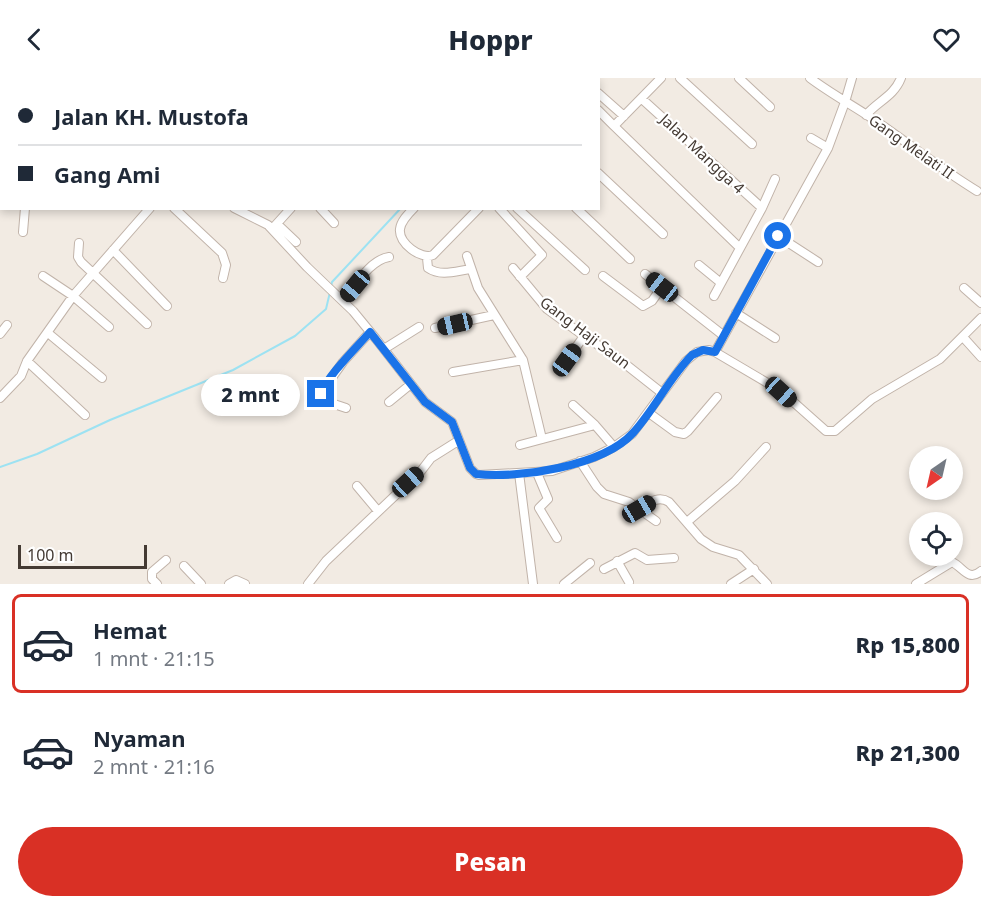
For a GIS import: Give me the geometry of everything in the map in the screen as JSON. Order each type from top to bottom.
[{"type":"street","points":[[566,78],[572,78]]},
{"type":"street","points":[[614,126],[661,78]]},
{"type":"street","points":[[680,78],[752,144]]},
{"type":"street","points":[[739,78],[770,106]]},
{"type":"street","name":"Gang Melati II","points":[[810,78],[827,92],[866,115],[977,191]]},
{"type":"street","points":[[715,352],[828,148],[852,78]]},
{"type":"street","points":[[866,115],[873,107],[892,94],[901,78]]},
{"type":"street","points":[[600,95],[624,116]]},
{"type":"street","name":"Jalan Mangga 4","points":[[642,99],[762,208]]},
{"type":"street","points":[[600,112],[740,247]]},
{"type":"street","points":[[811,138],[828,148]]},
{"type":"street","points":[[600,174],[663,234]]},
{"type":"street","points":[[714,296],[762,208],[775,179]]},
{"type":"street","points":[[23,232],[25,210]]},
{"type":"street","points":[[0,397],[21,375],[27,361],[73,296],[148,210]]},
{"type":"street","points":[[176,210],[222,253],[226,265],[223,278]]},
{"type":"street","points":[[238,210],[275,226],[296,242]]},
{"type":"street","points":[[275,226],[289,210]]},
{"type":"street","points":[[322,210],[334,223]]},
{"type":"street","points":[[412,210],[402,222],[400,235],[404,242],[427,258],[433,255],[477,210]]},
{"type":"street","points":[[501,210],[542,255],[520,277]]},
{"type":"street","points":[[519,210],[585,270]]},
{"type":"street","points":[[578,210],[630,259]]},
{"type":"street","points":[[275,226],[322,283],[370,332],[428,405],[449,419],[470,468],[476,474],[552,471],[614,447],[632,434],[692,355],[703,350],[715,352],[781,392],[820,427],[831,432],[835,431],[872,399],[940,359],[981,318]]},
{"type":"street","points":[[778,236],[818,262]]},
{"type":"street","points":[[79,243],[78,256],[147,324]]},
{"type":"street","points":[[113,250],[167,306]]},
{"type":"street","points":[[467,255],[478,288],[523,360],[542,439]]},
{"type":"street","points":[[342,302],[375,263],[382,258],[389,257]]},
{"type":"street","points":[[427,258],[428,268],[435,273],[442,274],[471,268]]},
{"type":"street","points":[[699,265],[721,283]]},
{"type":"street","name":"Gang Haji Saun","points":[[513,268],[547,309],[615,356],[662,393]]},
{"type":"street","points":[[645,274],[724,336]]},
{"type":"street","points":[[43,276],[73,296],[109,327]]},
{"type":"street","points":[[603,276],[643,306],[652,301],[662,287]]},
{"type":"street","points":[[964,288],[980,301]]},
{"type":"street","points":[[736,313],[775,338]]},
{"type":"street","points":[[435,328],[494,315]]},
{"type":"street","points":[[384,349],[419,327]]},
{"type":"street","points":[[346,408],[331,403],[321,393],[343,362],[370,332]]},
{"type":"street","points":[[48,333],[102,378]]},
{"type":"street","points":[[567,360],[584,336]]},
{"type":"street","points":[[963,337],[981,357]]},
{"type":"street","points":[[453,372],[523,360]]},
{"type":"street","points":[[27,361],[85,415]]},
{"type":"street","points":[[389,402],[411,384]]},
{"type":"street","points":[[649,413],[675,432],[684,434],[717,397]]},
{"type":"street","points":[[573,405],[614,447]]},
{"type":"street","points":[[520,444],[595,425]]},
{"type":"street","points":[[308,584],[326,561],[431,458],[458,441]]},
{"type":"street","points":[[687,522],[735,481],[766,447]]},
{"type":"street","points":[[580,461],[604,494],[624,499],[656,521]]},
{"type":"street","points":[[537,472],[548,499],[539,507],[540,511],[557,538]]},
{"type":"street","points":[[519,473],[533,584]]},
{"type":"street","points":[[357,486],[378,511]]},
{"type":"street","points":[[639,509],[663,498],[707,543],[739,555],[767,584]]},
{"type":"street","points":[[604,569],[635,553],[653,561],[674,558]]},
{"type":"street","points":[[157,584],[152,579],[152,572],[166,560]]},
{"type":"street","points":[[617,561],[629,583]]},
{"type":"street","points":[[916,584],[952,562],[969,576],[975,576],[981,571]]},
{"type":"street","points":[[564,584],[590,563]]},
{"type":"street","points":[[184,566],[201,584]]},
{"type":"street","points":[[731,584],[754,569]]},
{"type":"street","points":[[229,584],[236,580],[245,584]]},
{"type":"waterway","points":[[331,287],[332,282],[399,210]]},
{"type":"waterway","points":[[0,467],[37,454],[110,420],[233,370],[295,336],[326,309],[330,292]]},
{"type":"route","points":[[321,394],[343,362],[370,332],[425,402],[452,422],[470,468],[476,474],[552,471],[594,457],[614,447],[632,434],[692,355],[703,350],[715,352],[778,236]]}]
